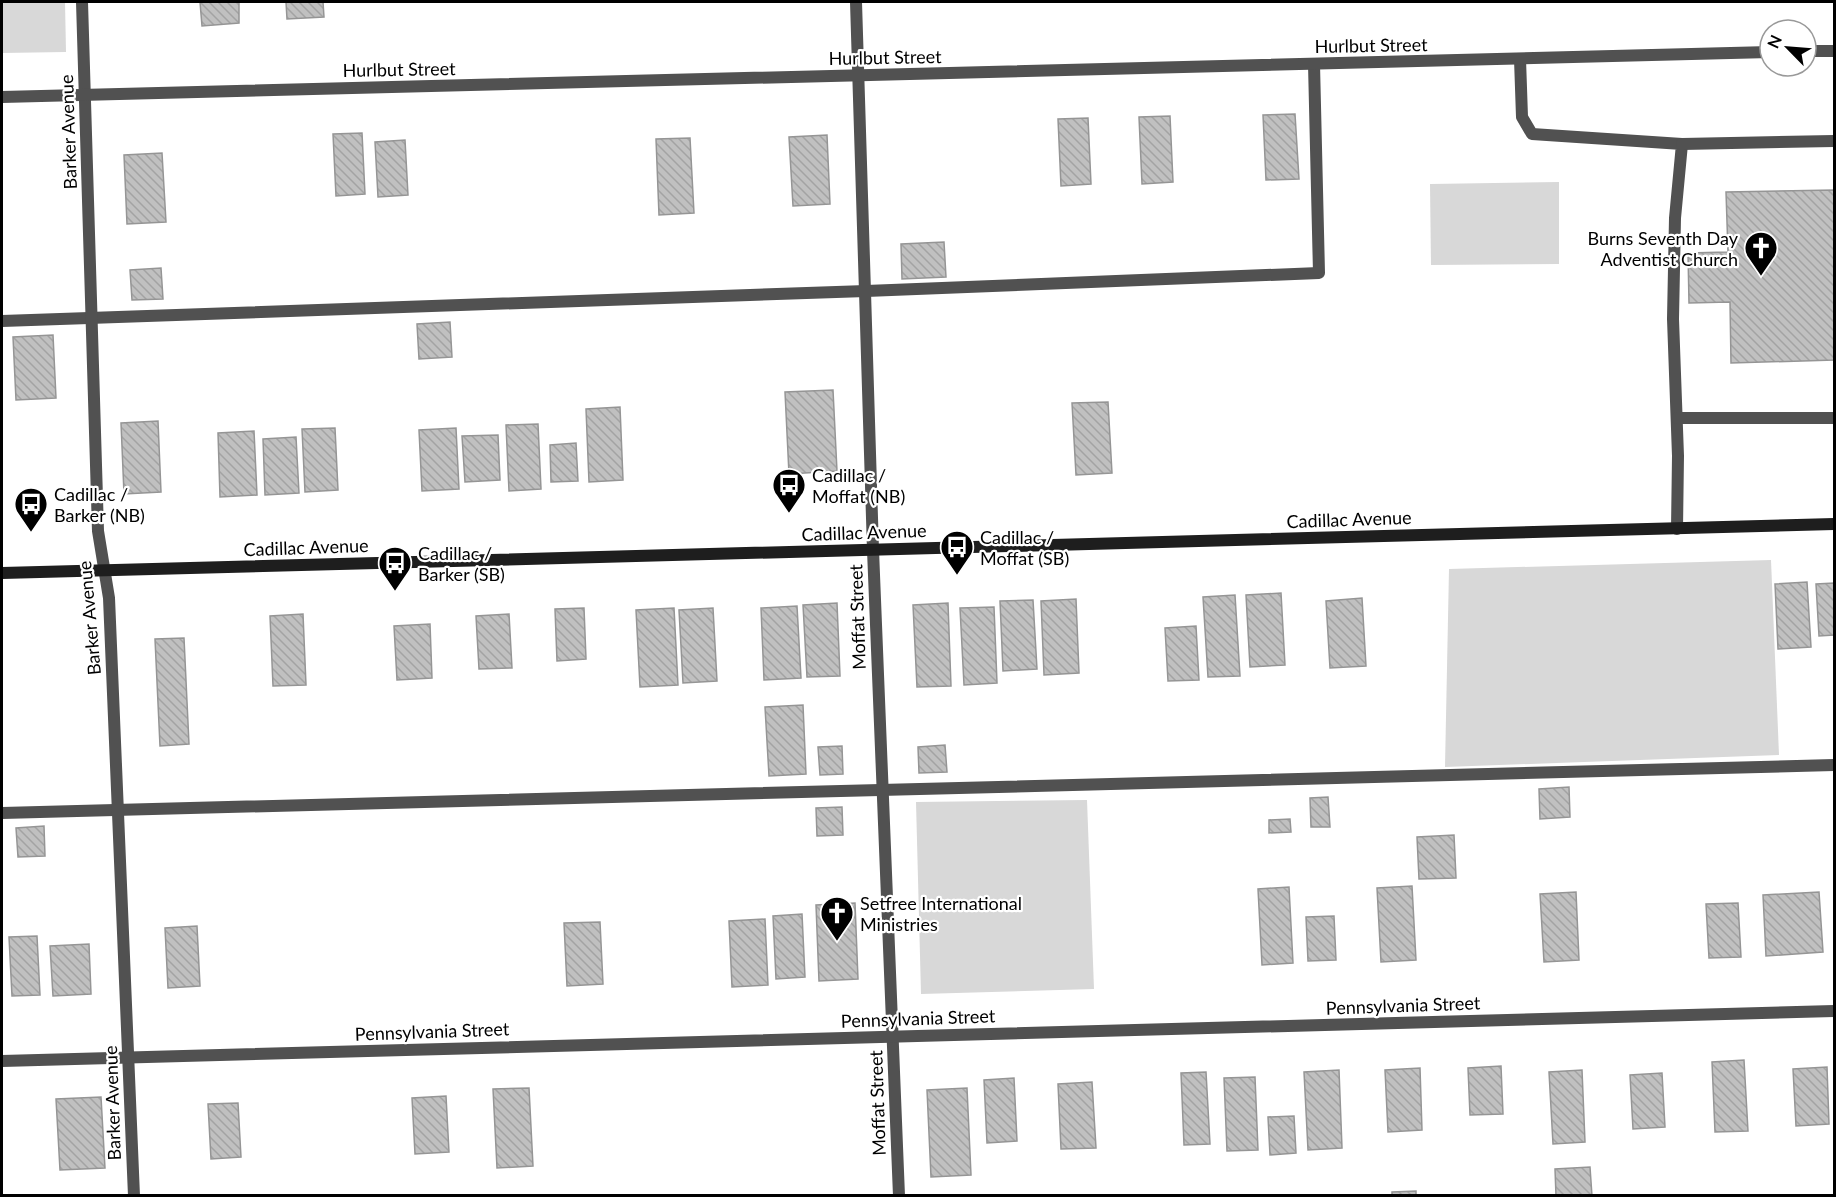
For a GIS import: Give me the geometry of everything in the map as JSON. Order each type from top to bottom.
[{"type":"main road","name":"Cadillac Avenue","points":[[2,573],[1834,524]]},
{"type":"street","name":"Barker Avenue","points":[[82,2],[98,531],[109,598],[135,1196]]},
{"type":"street","name":"Moffat Street","points":[[856,2],[873,550],[899,1196]]},
{"type":"street","points":[[1818,51],[1834,51]]},
{"type":"street","name":"Hurlbut Street","points":[[2,97],[1758,52]]},
{"type":"street","points":[[1521,59],[1522,117],[1532,134],[1682,144],[1834,141]]},
{"type":"street","points":[[2,321],[1319,273],[1314,64]]},
{"type":"street","points":[[1677,529],[1678,456],[1673,319],[1675,218],[1682,144]]},
{"type":"street","points":[[1677,418],[1834,418]]},
{"type":"street","points":[[2,813],[1834,765]]},
{"type":"street","name":"Pennsylvania Street","points":[[2,1060],[1834,1011]]},
{"type":"shaded area","points":[[2,2],[65,2],[66,52],[2,53]]},
{"type":"shaded area","points":[[1559,182],[1559,264],[1431,265],[1430,184]]},
{"type":"shaded area","points":[[1771,560],[1779,755],[1445,767],[1449,569]]},
{"type":"shaded area","points":[[1087,800],[1094,989],[921,994],[916,802]]},
{"type":"building","points":[[200,2],[239,2],[239,23],[202,26]]},
{"type":"building","points":[[286,2],[323,2],[324,17],[287,19]]},
{"type":"building","points":[[1295,114],[1299,179],[1266,180],[1263,115]]},
{"type":"building","points":[[1170,116],[1173,182],[1142,184],[1139,117]]},
{"type":"building","points":[[1088,118],[1091,184],[1061,186],[1058,119]]},
{"type":"building","points":[[362,133],[365,194],[336,196],[333,134]]},
{"type":"building","points":[[827,135],[830,204],[793,206],[789,137]]},
{"type":"building","points":[[690,138],[694,213],[659,215],[656,139]]},
{"type":"building","points":[[405,140],[408,195],[378,197],[375,142]]},
{"type":"building","points":[[162,153],[166,222],[127,224],[124,155]]},
{"type":"building","name":"Burns Seventh Day Adventist Church","points":[[1834,190],[1834,360],[1731,363],[1730,302],[1689,303],[1688,253],[1728,252],[1726,192]]},
{"type":"building","points":[[944,242],[946,277],[902,279],[901,244]]},
{"type":"building","points":[[161,268],[163,299],[132,300],[130,270]]},
{"type":"building","points":[[450,322],[452,357],[419,359],[417,324]]},
{"type":"building","points":[[53,335],[56,398],[16,400],[13,337]]},
{"type":"building","points":[[833,390],[837,471],[789,474],[785,392]]},
{"type":"building","points":[[1108,402],[1112,473],[1076,475],[1072,403]]},
{"type":"building","points":[[620,407],[623,480],[589,482],[586,409]]},
{"type":"building","points":[[158,421],[161,492],[124,494],[121,423]]},
{"type":"building","points":[[538,424],[541,489],[509,491],[506,425]]},
{"type":"building","points":[[335,428],[338,490],[305,492],[302,429]]},
{"type":"building","points":[[456,428],[459,489],[422,491],[419,430]]},
{"type":"building","points":[[254,431],[257,495],[220,497],[218,433]]},
{"type":"building","points":[[498,435],[500,480],[465,482],[462,436]]},
{"type":"building","points":[[296,437],[299,493],[265,495],[263,439]]},
{"type":"building","points":[[576,443],[578,481],[551,482],[550,445]]},
{"type":"building","points":[[1807,582],[1811,647],[1778,649],[1775,584]]},
{"type":"building","points":[[1834,583],[1834,635],[1819,636],[1816,584]]},
{"type":"building","points":[[1281,593],[1285,665],[1250,667],[1246,595]]},
{"type":"building","points":[[1235,595],[1240,676],[1208,677],[1203,597]]},
{"type":"building","points":[[1362,598],[1366,666],[1330,668],[1326,601]]},
{"type":"building","points":[[1076,599],[1079,673],[1044,675],[1041,601]]},
{"type":"building","points":[[1033,600],[1037,669],[1003,671],[1000,601]]},
{"type":"building","points":[[837,603],[840,676],[807,677],[803,605]]},
{"type":"building","points":[[948,603],[951,686],[917,687],[913,605]]},
{"type":"building","points":[[797,606],[801,678],[764,680],[761,608]]},
{"type":"building","points":[[994,607],[997,683],[964,685],[960,608]]},
{"type":"building","points":[[584,608],[586,659],[557,661],[555,609]]},
{"type":"building","points":[[674,608],[678,685],[640,687],[636,610]]},
{"type":"building","points":[[713,608],[717,681],[683,683],[679,610]]},
{"type":"building","points":[[303,614],[306,685],[273,686],[270,616]]},
{"type":"building","points":[[509,614],[512,668],[479,669],[476,616]]},
{"type":"building","points":[[430,624],[432,678],[397,680],[394,626]]},
{"type":"building","points":[[1196,626],[1199,680],[1168,681],[1165,628]]},
{"type":"building","points":[[184,638],[189,744],[160,746],[155,639]]},
{"type":"building","points":[[803,705],[806,774],[769,776],[765,707]]},
{"type":"building","points":[[945,745],[947,772],[919,773],[918,747]]},
{"type":"building","points":[[842,746],[843,774],[820,775],[818,747]]},
{"type":"building","points":[[1569,787],[1570,817],[1540,819],[1539,789]]},
{"type":"building","points":[[1328,797],[1330,827],[1311,827],[1310,798]]},
{"type":"building","points":[[842,807],[843,835],[817,836],[816,808]]},
{"type":"building","points":[[1290,819],[1291,832],[1269,833],[1269,820]]},
{"type":"building","points":[[44,826],[45,856],[18,857],[16,828]]},
{"type":"building","points":[[1454,835],[1456,878],[1419,879],[1417,837]]},
{"type":"building","points":[[1412,886],[1416,960],[1381,962],[1377,888]]},
{"type":"building","points":[[1289,887],[1293,963],[1262,965],[1258,889]]},
{"type":"building","points":[[1576,892],[1579,960],[1544,962],[1540,894]]},
{"type":"building","points":[[1819,892],[1823,952],[1766,956],[1763,895]]},
{"type":"building","name":"Setfree International Ministries","points":[[855,903],[858,979],[819,981],[816,905]]},
{"type":"building","points":[[1738,903],[1741,957],[1709,958],[1706,904]]},
{"type":"building","points":[[802,914],[805,977],[776,979],[773,916]]},
{"type":"building","points":[[1334,916],[1336,960],[1308,961],[1306,917]]},
{"type":"building","points":[[765,919],[768,985],[732,987],[729,921]]},
{"type":"building","points":[[600,922],[603,984],[567,986],[564,923]]},
{"type":"building","points":[[197,926],[200,986],[168,988],[165,928]]},
{"type":"building","points":[[37,936],[40,995],[12,996],[9,937]]},
{"type":"building","points":[[89,944],[91,994],[53,996],[50,946]]},
{"type":"building","points":[[1744,1060],[1748,1131],[1715,1132],[1712,1062]]},
{"type":"building","points":[[1501,1066],[1503,1114],[1470,1115],[1468,1068]]},
{"type":"building","points":[[1827,1067],[1829,1124],[1796,1126],[1793,1069]]},
{"type":"building","points":[[1420,1068],[1422,1130],[1388,1132],[1385,1070]]},
{"type":"building","points":[[1339,1070],[1342,1148],[1308,1150],[1304,1072]]},
{"type":"building","points":[[1582,1070],[1585,1142],[1553,1144],[1549,1072]]},
{"type":"building","points":[[1206,1072],[1210,1144],[1184,1145],[1181,1073]]},
{"type":"building","points":[[1662,1073],[1665,1127],[1633,1129],[1630,1075]]},
{"type":"building","points":[[1255,1077],[1258,1150],[1227,1151],[1224,1078]]},
{"type":"building","points":[[1014,1078],[1017,1141],[987,1143],[984,1080]]},
{"type":"building","points":[[1092,1082],[1096,1148],[1061,1149],[1058,1084]]},
{"type":"building","points":[[529,1088],[533,1166],[497,1168],[493,1089]]},
{"type":"building","points":[[967,1088],[971,1175],[931,1177],[927,1090]]},
{"type":"building","points":[[446,1096],[449,1152],[415,1154],[412,1098]]},
{"type":"building","points":[[101,1097],[105,1168],[60,1170],[56,1099]]},
{"type":"building","points":[[238,1103],[241,1157],[211,1159],[208,1104]]},
{"type":"building","points":[[1294,1116],[1296,1153],[1270,1155],[1268,1117]]},
{"type":"building","points":[[1590,1167],[1592,1196],[1556,1196],[1555,1169]]},
{"type":"building","points":[[1416,1191],[1416,1196],[1392,1196],[1392,1192]]},
{"type":"place","name":"Burns Seventh Day Adventist Church","points":[[1761,277]]},
{"type":"place","name":"Cadillac / Moffat (NB)","points":[[789,514]]},
{"type":"place","name":"Cadillac / Barker (NB)","points":[[31,533]]},
{"type":"place","name":"Cadillac / Moffat (SB)","points":[[957,576]]},
{"type":"place","name":"Cadillac / Barker (SB)","points":[[395,592]]},
{"type":"place","name":"Setfree International Ministries","points":[[837,942]]}]
